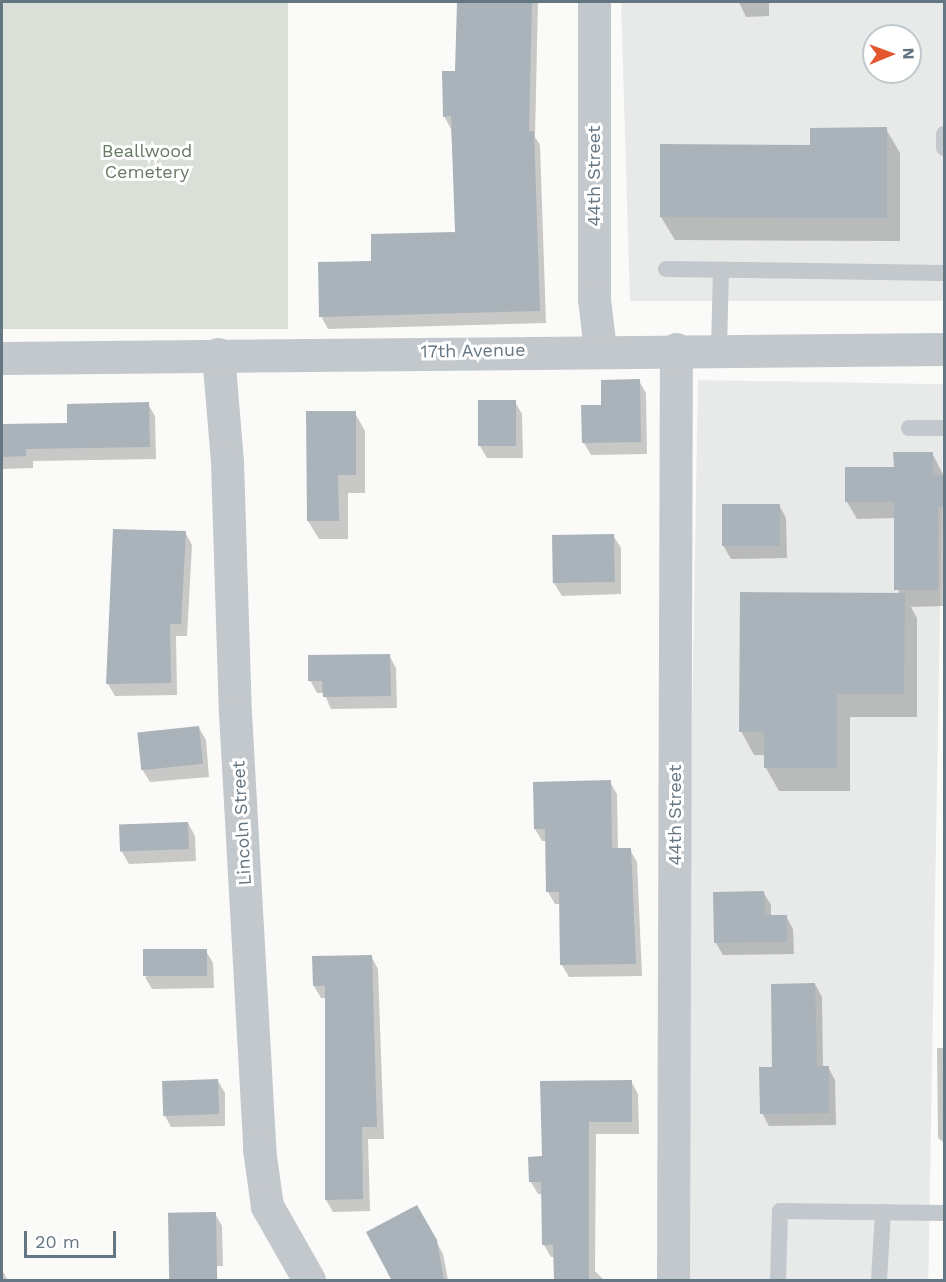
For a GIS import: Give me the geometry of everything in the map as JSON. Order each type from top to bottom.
[{"type":"street","name":"44th Street","points":[[594,2],[594,299],[600,350]]},
{"type":"street","name":"44th Street","points":[[673,1281],[676,349]]},
{"type":"street","name":"17th Avenue","points":[[2,358],[676,349],[945,349]]},
{"type":"street","name":"Lincoln Street","points":[[218,354],[227,462],[235,713],[259,1149],[267,1206],[309,1281]]},
{"type":"lane","points":[[944,134],[945,148]]},
{"type":"lane","points":[[666,269],[945,273]]},
{"type":"lane","points":[[719,350],[722,270]]},
{"type":"lane","points":[[909,428],[945,428]]},
{"type":"lane","points":[[778,1281],[780,1211],[945,1213]]},
{"type":"lane","points":[[879,1281],[883,1212]]},
{"type":"shaded area","points":[[621,2],[944,2],[944,301],[630,301]]},
{"type":"shaded area","points":[[698,380],[944,384],[928,1280],[682,1280]]},
{"type":"green space","name":"Beallwood Cemetery","points":[[2,2],[288,2],[288,329],[2,329]]},
{"type":"building","points":[[457,2],[532,2],[529,131],[534,131],[540,311],[319,317],[318,262],[371,261],[371,234],[455,232],[451,116],[443,117],[442,71],[455,71]]},
{"type":"building","points":[[887,127],[887,218],[660,217],[660,144],[810,145],[810,128]]},
{"type":"building","points":[[640,379],[641,442],[582,443],[581,405],[601,405],[601,380]]},
{"type":"building","points":[[478,400],[516,400],[516,446],[478,446]]},
{"type":"building","points":[[149,402],[150,447],[26,449],[26,456],[2,457],[2,424],[67,423],[67,404]]},
{"type":"building","points":[[306,411],[356,411],[356,475],[338,475],[339,521],[307,521]]},
{"type":"building","points":[[893,452],[933,452],[933,475],[945,475],[945,507],[938,507],[938,590],[894,590],[894,502],[845,502],[845,467],[894,467]]},
{"type":"building","points":[[722,504],[780,504],[780,546],[722,546]]},
{"type":"building","points":[[113,529],[186,531],[181,624],[170,624],[171,683],[106,684]]},
{"type":"building","points":[[614,534],[615,582],[553,583],[552,535]]},
{"type":"building","points":[[740,592],[905,593],[904,694],[837,694],[837,768],[764,768],[764,732],[739,732]]},
{"type":"building","points":[[390,654],[391,696],[323,697],[322,681],[308,681],[308,655]]},
{"type":"building","points":[[199,726],[203,764],[141,770],[137,732]]},
{"type":"building","points":[[611,780],[612,848],[631,848],[636,964],[560,965],[559,892],[546,892],[545,829],[534,829],[533,782]]},
{"type":"building","points":[[188,822],[189,849],[120,851],[119,824]]},
{"type":"building","points":[[764,891],[765,915],[787,915],[787,942],[714,943],[713,892]]},
{"type":"building","points":[[143,949],[207,949],[207,976],[143,976]]},
{"type":"building","points":[[372,955],[377,1127],[362,1127],[363,1199],[325,1200],[325,986],[313,986],[312,956]]},
{"type":"building","points":[[815,983],[817,1066],[829,1066],[829,1113],[760,1114],[759,1067],[772,1067],[771,984]]},
{"type":"building","points":[[218,1079],[219,1114],[163,1116],[162,1081]]},
{"type":"building","points":[[632,1080],[632,1122],[589,1122],[589,1281],[554,1281],[553,1245],[542,1245],[541,1182],[529,1182],[528,1157],[542,1156],[540,1081]]},
{"type":"building","points":[[417,1205],[437,1240],[444,1281],[392,1281],[366,1232]]},
{"type":"building","points":[[216,1212],[217,1280],[169,1280],[168,1213]]}]
